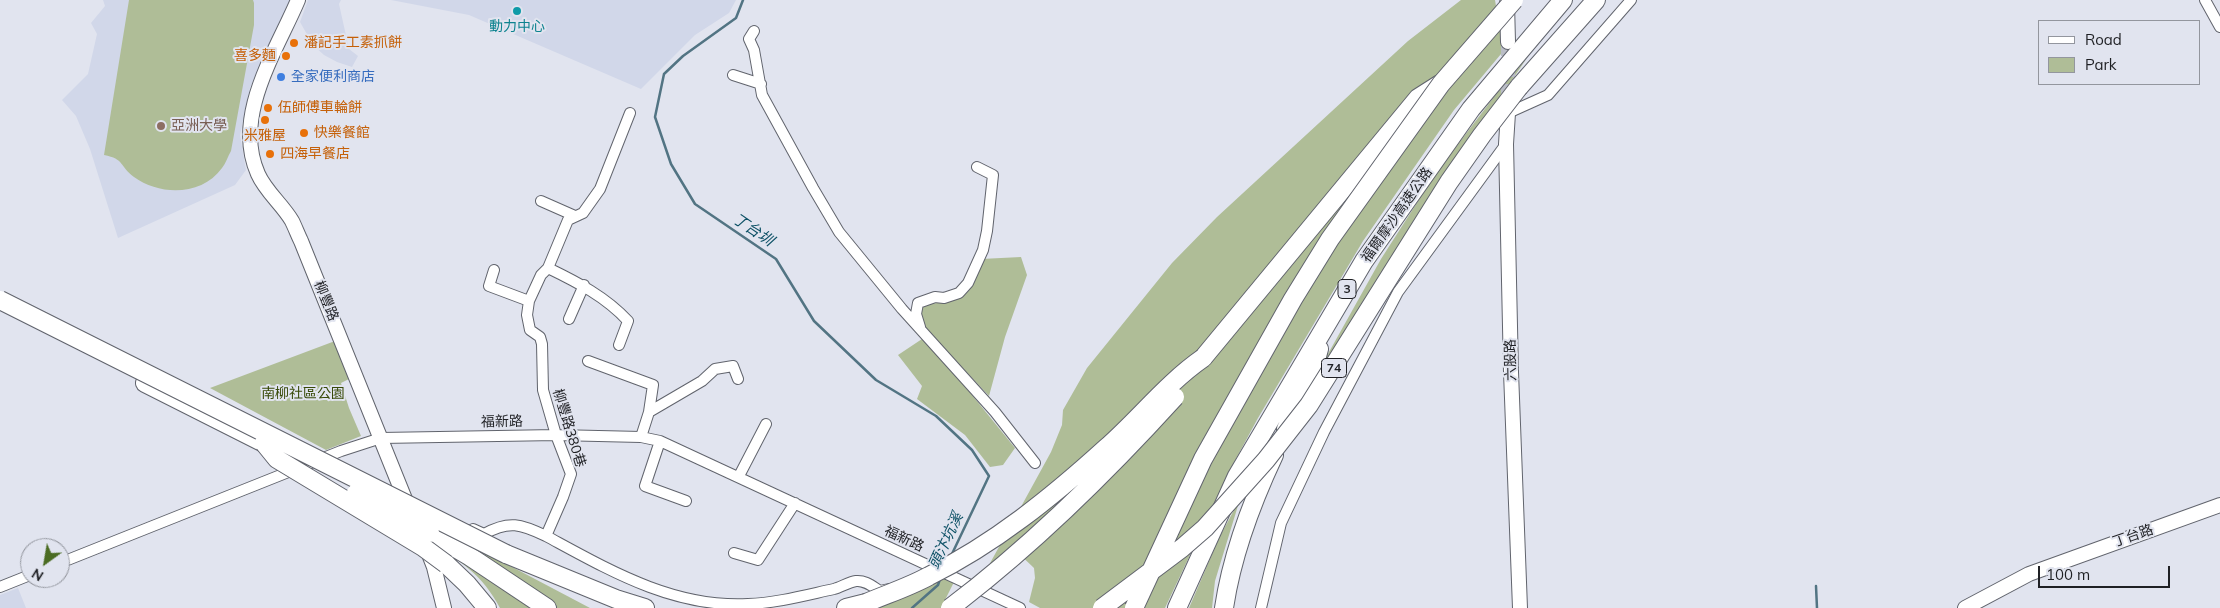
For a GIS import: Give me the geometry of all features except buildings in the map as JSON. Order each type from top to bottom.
[{"type":"highway","points":[[1134,608],[1203,459],[1293,299],[1330,239],[1441,84],[1514,0]]},
{"type":"highway","name":"福爾摩沙高速公路","points":[[1177,608],[1237,476],[1364,261],[1471,109],[1563,0]]},
{"type":"highway","name":"74","points":[[1102,608],[1182,548],[1205,528],[1272,452],[1330,373],[1449,182],[1482,135],[1519,87],[1596,0]]},
{"type":"highway","points":[[950,608],[984,583],[1068,507],[1155,418],[1182,389],[1203,358],[1418,98],[1441,84]]},
{"type":"highway","points":[[0,300],[506,554],[606,608]]},
{"type":"highway","points":[[0,309],[264,443],[430,533],[469,556],[547,608]]},
{"type":"highway","points":[[1224,608],[1228,580],[1252,501],[1313,371],[1328,321]]},
{"type":"highway","points":[[846,608],[866,603],[928,577],[999,534],[1030,512],[1108,446],[1185,370],[1203,358]]},
{"type":"highway","points":[[264,443],[277,459],[424,547],[467,584],[487,608]]},
{"type":"highway","points":[[506,554],[616,599],[645,608]]},
{"type":"highway","points":[[496,575],[531,608]]},
{"type":"street","name":"柳豐路","points":[[298,0],[260,87],[250,125],[250,146],[258,174],[266,188],[291,220],[301,241],[404,498],[434,567],[444,608]]},
{"type":"street","points":[[1507,0],[1508,42]]},
{"type":"street","points":[[1508,113],[1548,95],[1631,0]]},
{"type":"street","points":[[2205,0],[2220,27]]},
{"type":"street","points":[[754,31],[749,39],[754,50],[762,95],[812,188],[839,232],[872,274],[995,412],[1035,463]]},
{"type":"street","points":[[733,76],[761,84]]},
{"type":"street","name":"六股路","points":[[1508,113],[1506,144],[1511,372],[1520,608]]},
{"type":"street","name":"柳豐路380巷","points":[[546,536],[564,497],[571,474],[542,390],[542,344],[540,338],[530,330],[527,315],[529,301],[541,275],[548,268],[568,220],[583,213],[600,189],[630,114]]},
{"type":"street","points":[[1261,608],[1281,523],[1324,432],[1393,301],[1506,144]]},
{"type":"street","points":[[920,327],[916,314],[918,303],[935,297],[944,298],[959,293],[968,283],[983,250],[988,230],[993,175],[977,167]]},
{"type":"street","points":[[541,201],[575,216]]},
{"type":"street","points":[[548,268],[584,285],[628,321],[619,345]]},
{"type":"street","points":[[494,270],[489,286],[529,301]]},
{"type":"street","points":[[570,319],[584,285]]},
{"type":"street","points":[[588,361],[653,385],[649,412],[642,437]]},
{"type":"street","points":[[649,412],[702,381],[715,368],[733,366],[738,379]]},
{"type":"street","points":[[739,476],[766,424]]},
{"type":"street","name":"福新路","points":[[70,559],[341,451],[381,438],[556,435],[642,437],[660,441],[739,476],[1020,608]]},
{"type":"street","points":[[660,441],[645,486],[686,501]]},
{"type":"street","points":[[404,498],[484,534],[501,525],[523,525],[624,578],[693,602],[747,605],[784,600],[838,588],[856,581],[867,583],[880,591],[895,588],[940,571]]},
{"type":"street","points":[[734,553],[758,560],[795,503]]},
{"type":"street","name":"丁台路","points":[[1965,608],[2029,574],[2220,506]]},
{"type":"street","points":[[0,587],[20,579]]},
{"type":"shaded area","name":"亞洲大學","points":[[103,0],[291,0],[250,88],[240,135],[246,170],[235,185],[118,238],[90,149],[76,116],[62,100],[88,74],[97,34],[91,23],[105,6]]},
{"type":"shaded area","points":[[308,0],[341,0],[339,4],[349,49],[358,56],[352,67],[324,55],[313,45],[300,22]]},
{"type":"shaded area","points":[[391,0],[736,0],[729,13],[695,35],[641,89],[469,15]]},
{"type":"shaded area","points":[[18,588],[26,608],[0,608],[0,595]]},
{"type":"green space","name":"亞洲大學","points":[[129,0],[253,0],[254,25],[231,151],[223,166],[214,177],[203,184],[180,190],[156,188],[134,177],[119,161],[104,155]]},
{"type":"green space","points":[[1461,0],[1495,0],[1501,36],[1501,54],[1454,110],[1363,241],[1258,418],[1231,468],[1165,608],[1040,608],[1029,602],[1035,578],[1034,568],[1013,548],[983,576],[1051,452],[1062,425],[1063,410],[1087,368],[1172,263],[1217,217],[1408,41]]},
{"type":"green space","points":[[1527,58],[1456,162],[1308,396],[1324,361],[1381,259],[1436,173],[1497,93]]},
{"type":"green space","points":[[1021,257],[1027,275],[1005,337],[989,396],[924,327],[919,313],[924,304],[949,301],[963,295],[981,259]]},
{"type":"green space","points":[[925,337],[1015,448],[1003,465],[990,467],[965,435],[917,399],[922,386],[898,355]]},
{"type":"green space","name":"南柳社區公園","points":[[335,341],[351,378],[341,383],[361,436],[326,450],[210,388]]},
{"type":"green space","points":[[1240,499],[1215,581],[1212,608],[1189,608],[1219,538]]},
{"type":"green space","points":[[484,538],[480,550],[590,608],[500,608],[486,586],[470,569],[428,542]]},
{"type":"green space","points":[[936,576],[954,582],[941,608],[868,608]]},
{"type":"waterway","name":"丁台圳","points":[[743,0],[736,18],[683,56],[664,74],[655,117],[671,164],[695,204],[776,259],[814,321],[876,380],[936,416],[972,450],[989,476],[951,556]]},
{"type":"waterway","name":"頭汴坑溪","points":[[912,608],[938,585],[940,579]]},
{"type":"waterway","points":[[1816,586],[1817,608]]},
{"type":"tunnel","points":[[1508,42],[1508,104]]},
{"type":"place","name":"動力中心","points":[[517,11]]},
{"type":"place","name":"潘記手工素抓餅","points":[[294,43]]},
{"type":"place","name":"喜多麵","points":[[286,56]]},
{"type":"place","name":"全家便利商店","points":[[281,77]]},
{"type":"place","name":"伍師傅車輪餅","points":[[268,108]]},
{"type":"place","name":"米雅屋","points":[[265,120]]},
{"type":"place","name":"亞洲大學","points":[[161,126]]},
{"type":"place","name":"快樂餐館","points":[[304,133]]},
{"type":"place","name":"四海早餐店","points":[[270,154]]}]
